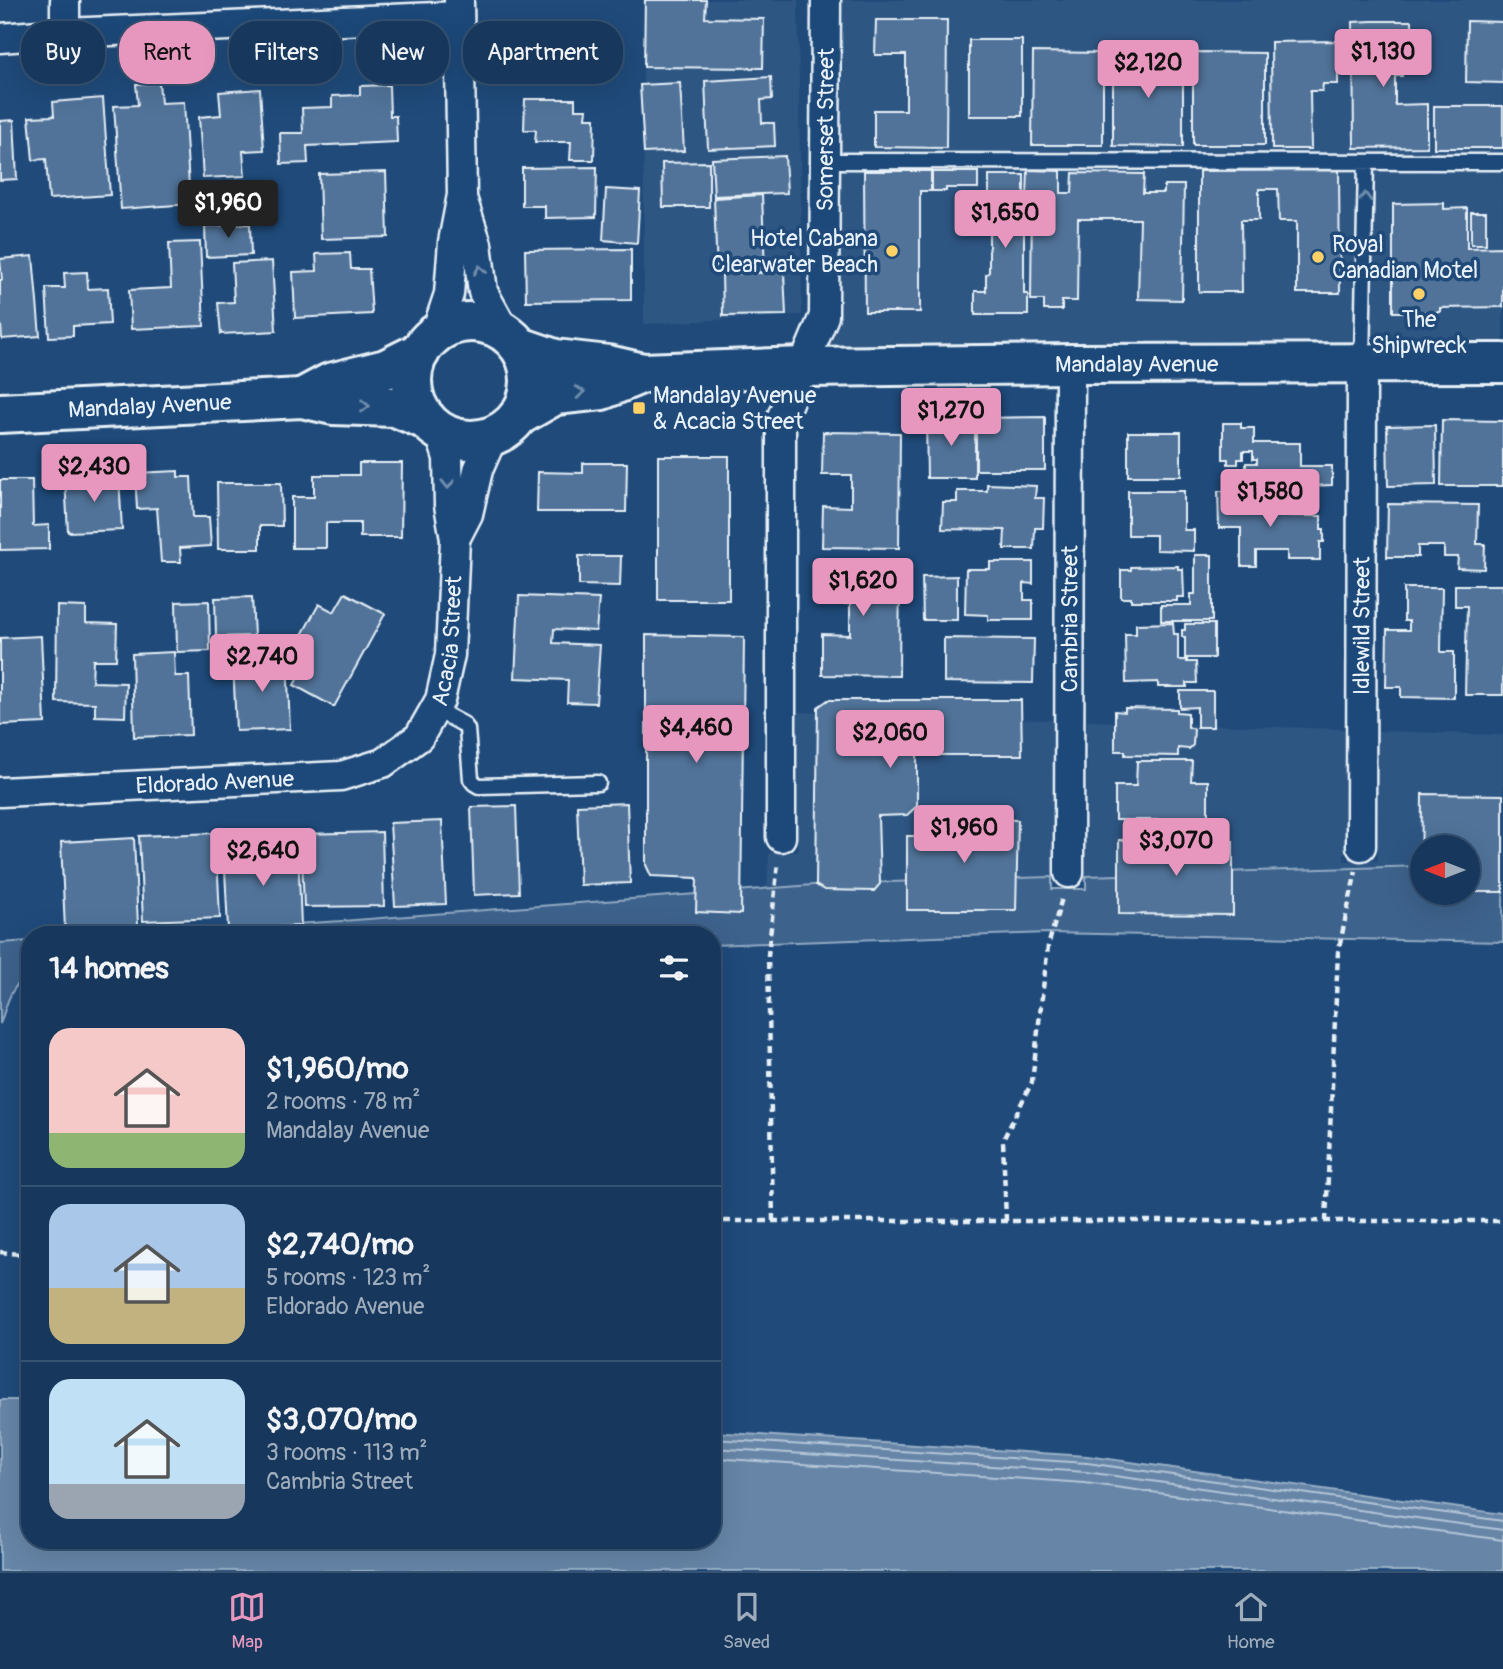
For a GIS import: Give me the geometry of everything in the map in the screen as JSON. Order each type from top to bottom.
[{"type":"street","points":[[65,0],[65,21]]},
{"type":"street","name":"Somerset Street","points":[[781,838],[781,419],[824,316],[826,0]]},
{"type":"street","points":[[105,30],[459,8],[462,195],[453,242],[449,294],[428,343],[413,369],[412,387],[417,404],[433,425],[456,438],[474,440],[506,425],[527,398],[530,381],[527,363],[483,292],[477,244],[462,195]]},
{"type":"street","points":[[0,38],[21,36]]},
{"type":"street","points":[[428,343],[449,326],[463,322],[492,326],[512,340]]},
{"type":"street","name":"Mandalay Avenue","points":[[512,340],[555,359],[608,365],[643,373],[804,366],[1503,363]]},
{"type":"street","name":"Mandalay Avenue","points":[[302,397],[330,383],[386,369],[428,343]]},
{"type":"street","name":"Idlewild Street","points":[[1361,846],[1362,363]]},
{"type":"street","name":"Cambria Street","points":[[1069,873],[1070,364]]},
{"type":"street","name":"Mandalay Avenue","points":[[506,425],[555,395],[602,390],[643,373]]},
{"type":"street","name":"Mandalay Avenue","points":[[0,413],[302,397],[333,405],[395,407],[433,425]]},
{"type":"street","name":"Acacia Street","points":[[419,737],[440,700],[450,656],[455,539],[449,505],[448,458],[433,425]]},
{"type":"street","name":"Acacia Street","points":[[455,539],[468,514],[478,470],[506,425]]},
{"type":"street","name":"Eldorado Avenue","points":[[0,792],[341,775],[383,763],[419,737]]},
{"type":"lane","points":[[825,161],[1503,162]]},
{"type":"lane","points":[[1362,363],[1366,162]]},
{"type":"lane","points":[[435,709],[463,724],[467,729],[471,779],[479,786],[598,783]]},
{"type":"path","points":[[773,1221],[768,955],[781,838]]},
{"type":"path","points":[[1326,1221],[1338,952],[1361,846]]},
{"type":"path","points":[[1006,1221],[1003,1140],[1032,1082],[1048,946],[1069,873]]},
{"type":"path","points":[[721,1221],[1503,1221]]},
{"type":"path","points":[[0,1252],[21,1254]]},
{"type":"shaded area","points":[[643,0],[798,0],[802,315],[644,324]]},
{"type":"shaded area","points":[[843,0],[1503,0],[1503,347],[828,351],[841,315]]},
{"type":"shaded area","points":[[798,712],[1052,720],[1052,877],[826,884],[767,889],[769,853],[798,852]]},
{"type":"shaded area","points":[[1087,721],[1344,729],[1344,861],[1378,861],[1378,731],[1503,735],[1503,864],[1480,853],[1480,835],[1410,835],[1410,866],[1086,876]]},
{"type":"shaded area","points":[[1503,864],[1503,942],[1047,933],[721,945],[721,926],[261,926],[826,884],[1052,877],[1052,889],[1086,889],[1086,876],[1410,866],[1410,905],[1480,905],[1480,865]]},
{"type":"shaded area","points":[[21,942],[21,982],[13,990],[0,1024],[0,943]]},
{"type":"water","points":[[0,1400],[21,1400],[21,1549],[721,1549],[721,1433],[1087,1456],[1503,1514],[1503,1571],[0,1571]]},
{"type":"building","points":[[645,0],[706,0],[705,18],[764,19],[763,68],[644,67]]},
{"type":"building","points":[[876,20],[947,20],[946,148],[874,147],[874,110],[906,110],[906,55],[875,55]]},
{"type":"building","points":[[1412,21],[1412,40],[1402,40],[1402,76],[1395,76],[1395,105],[1427,104],[1427,147],[1354,148],[1353,22]]},
{"type":"building","points":[[1467,21],[1503,22],[1503,83],[1466,82]]},
{"type":"building","points":[[969,40],[1022,40],[1022,116],[969,116]]},
{"type":"building","points":[[1338,41],[1338,84],[1323,84],[1322,91],[1310,91],[1311,149],[1272,149],[1271,42]]},
{"type":"building","points":[[1033,52],[1103,53],[1103,145],[1032,145]]},
{"type":"building","points":[[1193,52],[1265,53],[1265,145],[1193,145]]},
{"type":"building","points":[[1113,54],[1183,54],[1183,147],[1113,146]]},
{"type":"building","points":[[771,77],[772,99],[761,100],[762,123],[774,123],[775,146],[708,149],[705,81]]},
{"type":"building","points":[[680,83],[684,151],[644,153],[640,85]]},
{"type":"building","points":[[136,84],[159,84],[161,103],[184,102],[190,204],[121,209],[114,106],[138,105]]},
{"type":"building","points":[[389,85],[390,116],[396,116],[397,142],[307,146],[308,163],[281,164],[280,133],[303,133],[302,108],[332,107],[332,96],[360,95],[360,86]]},
{"type":"building","points":[[260,89],[264,150],[243,151],[245,176],[203,178],[199,117],[221,115],[219,92]]},
{"type":"building","points":[[103,98],[110,195],[49,199],[46,159],[33,160],[29,117],[54,116],[53,102]]},
{"type":"building","points":[[525,99],[575,99],[575,109],[587,109],[586,118],[595,118],[594,160],[570,160],[571,142],[535,142],[536,130],[524,130]]},
{"type":"building","points":[[1434,106],[1503,106],[1503,148],[1434,148]]},
{"type":"building","points":[[14,120],[17,179],[0,180],[0,121]]},
{"type":"building","points":[[785,156],[787,193],[714,196],[712,159]]},
{"type":"building","points":[[709,162],[709,207],[663,207],[662,163]]},
{"type":"building","points":[[597,167],[596,217],[545,218],[545,206],[522,206],[522,168]]},
{"type":"building","points":[[1028,170],[1061,171],[1061,193],[1072,193],[1073,173],[1144,174],[1143,193],[1164,193],[1164,185],[1184,185],[1182,300],[1138,299],[1140,219],[1078,219],[1077,301],[1062,301],[1062,310],[1044,310],[1044,300],[1031,300],[1032,197],[1027,197]]},
{"type":"building","name":"Royal Canadian Motel","points":[[1339,170],[1340,293],[1297,293],[1297,221],[1279,221],[1278,189],[1259,189],[1259,220],[1241,220],[1242,292],[1199,292],[1199,171]]},
{"type":"building","name":"Hotel Cabana Clearwater Beach","points":[[864,171],[931,171],[931,191],[920,191],[920,312],[865,312]]},
{"type":"building","points":[[386,172],[388,237],[321,239],[319,174]]},
{"type":"building","points":[[932,172],[978,172],[978,188],[932,191]]},
{"type":"building","points":[[989,175],[1024,175],[1024,294],[1028,294],[1028,315],[975,315],[975,291],[986,291],[986,275],[989,272]]},
{"type":"building","points":[[606,189],[640,191],[637,243],[603,240]]},
{"type":"building","points":[[762,195],[765,272],[717,274],[714,198]]},
{"type":"building","points":[[1444,203],[1444,209],[1467,208],[1467,248],[1503,247],[1503,307],[1440,308],[1440,312],[1393,312],[1393,204]]},
{"type":"building","points":[[1471,212],[1486,212],[1486,244],[1471,244]]},
{"type":"building","points":[[250,224],[251,255],[206,257],[205,226]]},
{"type":"building","points":[[200,242],[204,326],[131,329],[129,290],[171,288],[169,243]]},
{"type":"building","points":[[631,249],[631,300],[526,301],[525,250]]},
{"type":"building","points":[[350,253],[351,269],[369,269],[372,314],[295,318],[293,272],[317,271],[316,254]]},
{"type":"building","points":[[33,256],[40,336],[2,339],[0,259]]},
{"type":"building","points":[[272,261],[276,331],[221,334],[218,303],[234,302],[232,263]]},
{"type":"building","points":[[87,272],[88,289],[108,288],[110,324],[73,326],[73,336],[49,337],[46,288],[65,288],[64,273]]},
{"type":"building","points":[[784,272],[786,315],[723,316],[722,274]]},
{"type":"building","points":[[1045,417],[1045,470],[976,470],[976,418]]},
{"type":"building","points":[[975,418],[975,478],[927,478],[926,419]]},
{"type":"building","points":[[1442,420],[1503,421],[1503,486],[1441,486]]},
{"type":"building","points":[[1223,423],[1241,423],[1241,428],[1254,428],[1254,443],[1300,443],[1300,466],[1332,466],[1332,485],[1310,486],[1310,474],[1305,474],[1305,471],[1300,471],[1300,482],[1246,483],[1246,463],[1257,463],[1257,459],[1253,459],[1253,451],[1243,451],[1243,459],[1238,459],[1238,464],[1228,464],[1228,459],[1223,459]]},
{"type":"building","points":[[1435,425],[1436,485],[1388,486],[1387,426]]},
{"type":"building","points":[[823,432],[900,433],[899,548],[822,547],[823,506],[851,507],[851,475],[822,475]]},
{"type":"building","points":[[1128,432],[1181,432],[1181,476],[1128,476]]},
{"type":"building","points":[[658,456],[729,456],[729,600],[658,600]]},
{"type":"building","points":[[359,463],[402,463],[401,537],[360,537],[360,523],[326,523],[326,548],[292,548],[292,497],[314,497],[314,475],[359,475]]},
{"type":"building","points":[[583,463],[627,463],[626,512],[537,512],[538,472],[583,473]]},
{"type":"building","points":[[178,471],[178,477],[191,477],[193,517],[209,517],[211,546],[180,548],[181,562],[161,562],[157,508],[137,509],[135,473]]},
{"type":"building","points":[[119,476],[122,530],[68,532],[65,479]]},
{"type":"building","points":[[0,480],[32,480],[33,526],[49,525],[49,549],[0,550]]},
{"type":"building","points":[[217,483],[281,483],[282,526],[260,526],[260,549],[218,549]]},
{"type":"building","points":[[987,484],[1036,486],[1035,498],[1044,498],[1043,528],[1035,528],[1034,549],[1004,549],[1005,530],[942,529],[943,502],[957,502],[957,491],[987,491]]},
{"type":"building","points":[[1128,491],[1184,491],[1184,530],[1194,530],[1194,551],[1156,550],[1156,535],[1128,535]]},
{"type":"building","points":[[1218,491],[1247,491],[1247,509],[1260,509],[1259,500],[1281,500],[1281,511],[1287,511],[1287,516],[1321,516],[1324,542],[1320,542],[1320,560],[1287,560],[1287,551],[1256,551],[1256,566],[1241,566],[1241,528],[1219,528]]},
{"type":"building","points":[[1388,504],[1478,505],[1477,544],[1485,544],[1484,569],[1457,568],[1458,557],[1444,557],[1444,546],[1418,546],[1418,557],[1387,557]]},
{"type":"building","points":[[1195,555],[1212,555],[1212,621],[1161,621],[1161,605],[1191,605],[1191,594],[1195,594]]},
{"type":"building","points":[[579,556],[621,556],[620,586],[579,585]]},
{"type":"building","points":[[822,560],[900,561],[899,676],[822,675],[822,634],[850,635],[850,604],[822,603]]},
{"type":"building","points":[[990,562],[1033,562],[1033,584],[1024,583],[1024,600],[1033,600],[1033,620],[988,620],[988,615],[965,614],[966,569],[990,569]]},
{"type":"building","points":[[1178,566],[1178,569],[1183,569],[1184,597],[1177,597],[1177,601],[1131,601],[1131,598],[1121,598],[1121,570],[1131,570],[1131,567]]},
{"type":"building","points":[[957,576],[957,620],[923,620],[922,577]]},
{"type":"building","points":[[1455,585],[1503,585],[1503,695],[1465,695],[1467,606],[1455,606]]},
{"type":"building","points":[[1404,588],[1442,588],[1441,652],[1454,652],[1454,698],[1401,697],[1401,687],[1386,687],[1387,630],[1409,630],[1409,621],[1404,621]]},
{"type":"building","points":[[345,593],[385,614],[334,707],[294,685],[308,659],[293,651],[319,604],[334,612]]},
{"type":"building","points":[[519,596],[599,599],[596,631],[554,629],[553,643],[600,645],[596,703],[567,702],[568,680],[515,678]]},
{"type":"building","points":[[252,597],[254,636],[216,637],[215,598]]},
{"type":"building","points":[[209,601],[210,651],[177,652],[176,602]]},
{"type":"building","points":[[57,606],[86,607],[86,623],[117,624],[116,660],[93,660],[92,682],[126,683],[125,717],[95,716],[95,703],[56,702]]},
{"type":"building","points":[[1173,623],[1174,634],[1178,634],[1178,660],[1196,662],[1197,683],[1187,683],[1187,687],[1158,687],[1158,682],[1126,683],[1125,634],[1136,634],[1136,624]]},
{"type":"building","points":[[1185,624],[1214,624],[1214,658],[1185,658],[1185,637],[1182,637],[1182,630],[1185,630]]},
{"type":"building","points":[[646,635],[744,637],[741,914],[696,912],[697,878],[651,876],[646,865]]},
{"type":"building","points":[[41,636],[45,723],[0,725],[0,638]]},
{"type":"building","points":[[944,638],[1034,639],[1033,683],[944,682]]},
{"type":"building","points":[[174,652],[175,676],[189,676],[191,735],[134,737],[132,654]]},
{"type":"building","points":[[287,657],[290,729],[236,731],[233,659]]},
{"type":"building","points":[[1180,691],[1213,691],[1213,727],[1197,727],[1197,707],[1180,708]]},
{"type":"building","points":[[828,700],[1021,700],[1022,755],[917,755],[917,806],[907,815],[878,816],[880,884],[874,891],[824,890],[816,885],[818,707]]},
{"type":"building","points":[[1125,708],[1177,709],[1177,712],[1188,713],[1188,727],[1194,729],[1193,745],[1189,749],[1178,748],[1178,756],[1125,755],[1125,751],[1115,751],[1115,711],[1125,712]]},
{"type":"building","points":[[1137,761],[1192,761],[1191,781],[1208,781],[1208,820],[1115,820],[1115,786],[1136,786]]},
{"type":"building","points":[[1422,794],[1503,795],[1503,892],[1480,892],[1480,835],[1422,835]]},
{"type":"building","points":[[627,803],[630,883],[580,885],[577,805]]},
{"type":"building","points":[[516,806],[519,893],[474,895],[471,807]]},
{"type":"building","points":[[943,811],[973,811],[972,819],[1018,820],[1016,910],[907,910],[907,836],[927,836],[942,824]]},
{"type":"building","points":[[442,821],[446,904],[395,906],[390,823]]},
{"type":"building","points":[[382,832],[384,906],[304,907],[301,834]]},
{"type":"building","points":[[216,833],[220,918],[143,921],[139,836]]},
{"type":"building","points":[[134,838],[138,926],[65,926],[61,842]]},
{"type":"building","points":[[1119,840],[1233,841],[1233,915],[1119,914]]},
{"type":"building","points":[[298,847],[301,926],[228,926],[224,850]]},
{"type":"place","name":"Hotel Cabana Clearwater Beach","points":[[892,251]]},
{"type":"place","name":"Royal Canadian Motel","points":[[1318,257]]},
{"type":"place","name":"The Shipwreck","points":[[1419,294]]},
{"type":"place","name":"Mandalay Avenue & Acacia Street","points":[[639,408]]}]
